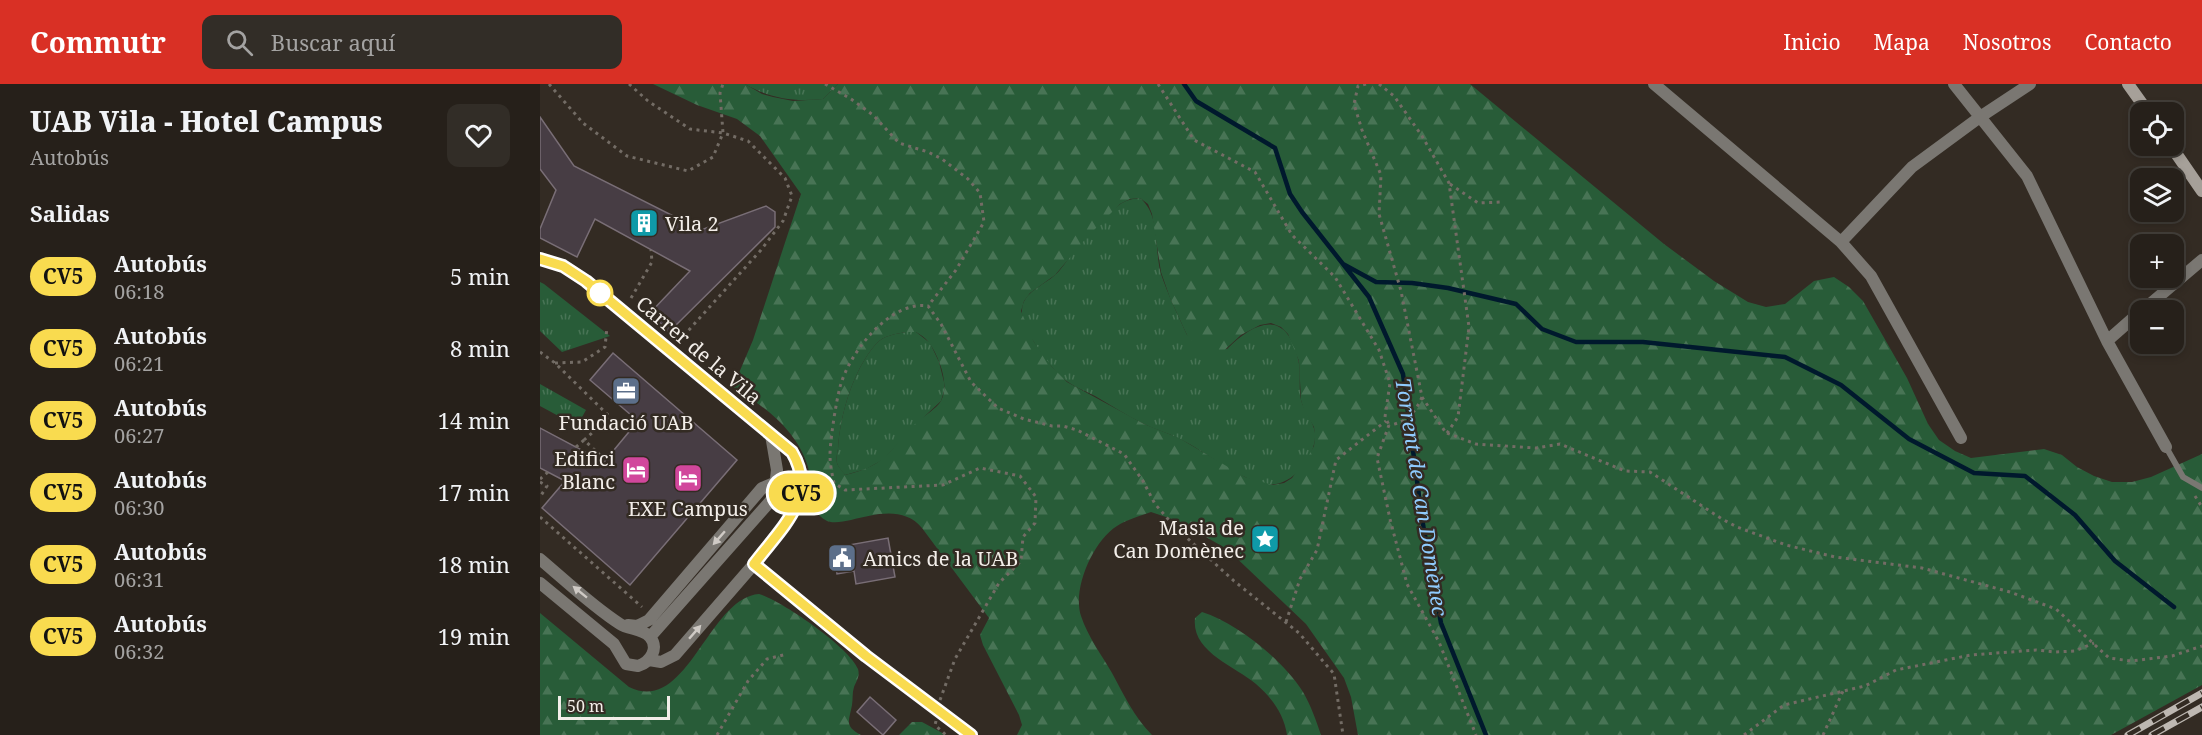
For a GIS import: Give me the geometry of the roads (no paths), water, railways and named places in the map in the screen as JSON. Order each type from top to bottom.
[{"type":"street","points":[[1654,84],[1841,242],[1871,276],[1961,438]]},
{"type":"street","points":[[1954,84],[2026,176],[2107,341],[2166,447]]},
{"type":"street","points":[[1841,242],[1912,166],[2030,84]]},
{"type":"street","points":[[2128,84],[2141,102]]},
{"type":"street","points":[[2178,156],[2202,191]]},
{"type":"street","name":"Carrer de la Vila","points":[[540,260],[563,266],[586,281],[792,452],[802,476],[802,492],[796,508],[754,564],[675,654],[661,662],[649,660],[639,666],[627,664],[610,640],[540,583]]},
{"type":"street","points":[[2154,300],[2202,260]]},
{"type":"street","points":[[2107,341],[2130,321]]},
{"type":"street","points":[[650,637],[774,497],[777,470],[771,435]]},
{"type":"street","points":[[620,624],[637,626],[649,620],[762,488],[774,483]]},
{"type":"street","points":[[540,560],[620,624],[630,629],[641,630],[650,637],[653,649],[649,660]]},
{"type":"lane","points":[[2166,447],[2183,477],[2202,488]]},
{"type":"lane","points":[[754,564],[866,656],[970,735]]},
{"type":"waterway","name":"Torrent de Can Domènec","points":[[1184,84],[1196,101],[1275,148],[1290,194],[1369,297],[1403,374],[1422,519],[1441,623],[1486,735]]},
{"type":"waterway","points":[[1343,264],[1376,282],[1412,283],[1448,288],[1516,304],[1542,329],[1576,342],[1643,342],[1785,357],[1841,385],[1909,439],[1974,473],[2025,476],[2075,515],[2115,561],[2174,607]]},
{"type":"railway","points":[[2128,735],[2202,693]]},
{"type":"railway","points":[[2152,735],[2202,707]]},
{"type":"place","name":"Vila 2","points":[[644,223]]},
{"type":"place","name":"Fundació UAB","points":[[626,391]]},
{"type":"place","name":"Edifici Blanc","points":[[636,470]]},
{"type":"place","name":"EXE Campus","points":[[688,478]]},
{"type":"place","name":"Masia de Can Domènec","points":[[1265,539]]},
{"type":"place","name":"Amics de la UAB","points":[[842,558]]}]
